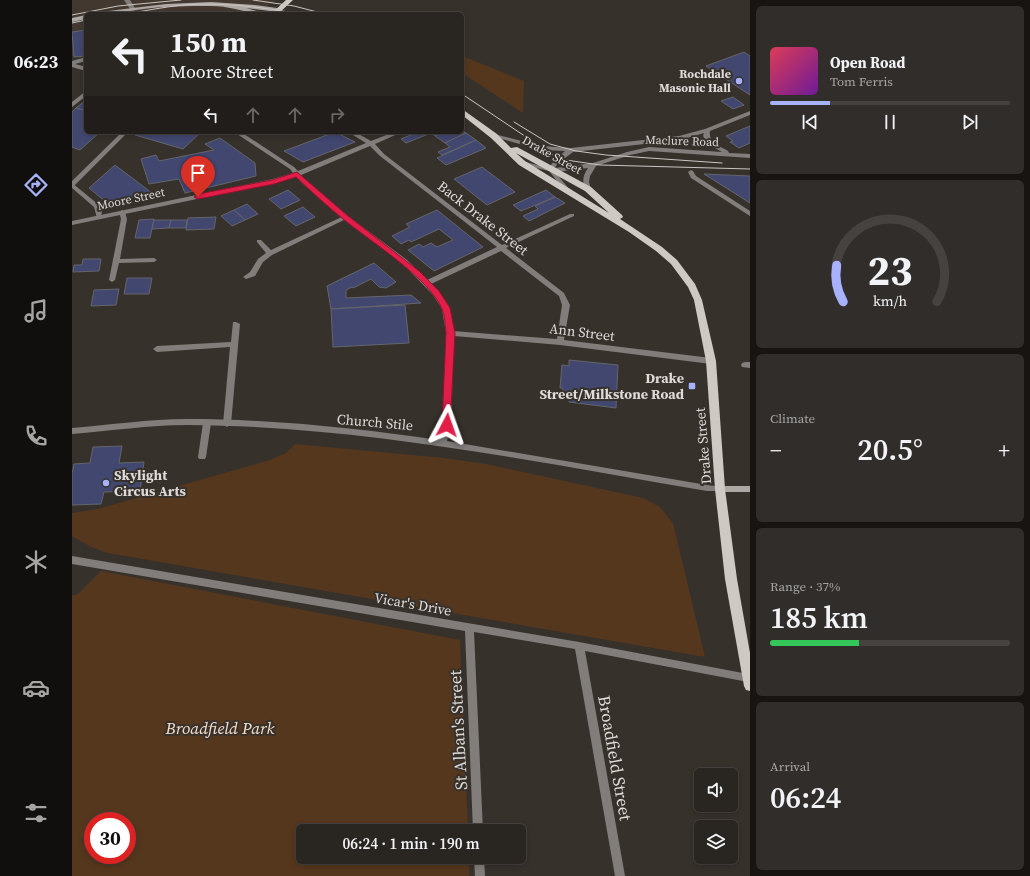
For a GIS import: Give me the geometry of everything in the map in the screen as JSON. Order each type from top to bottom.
[{"type":"main road","points":[[151,4],[157,0]]},
{"type":"main road","points":[[111,12],[151,4],[217,0],[243,1],[275,12],[290,0]]},
{"type":"main road","points":[[180,2],[230,6],[256,12]]},
{"type":"main road","points":[[72,20],[84,17]]},
{"type":"main road","name":"Drake Street","points":[[464,113],[494,136],[522,163],[632,230]]},
{"type":"main road","name":"Drake Street","points":[[494,136],[588,189],[632,230],[674,262],[692,286],[698,300],[710,361],[720,489],[731,578],[749,682]]},
{"type":"main road","points":[[720,489],[750,489]]},
{"type":"street","points":[[126,0],[132,8]]},
{"type":"street","points":[[72,64],[84,60]]},
{"type":"street","points":[[72,64],[84,68]]},
{"type":"street","points":[[72,105],[84,95]]},
{"type":"street","points":[[494,136],[541,148],[571,150],[673,139],[709,130],[750,113]]},
{"type":"street","points":[[709,130],[706,136],[710,143],[717,148],[734,155]]},
{"type":"street","points":[[99,217],[99,211],[96,206],[72,185],[123,134]]},
{"type":"street","points":[[240,134],[292,168],[346,217],[405,262],[436,293],[446,308],[450,333],[448,409],[447,425],[442,442]]},
{"type":"street","name":"Back Drake Street","points":[[354,134],[371,144],[382,155],[562,295],[566,305],[560,342]]},
{"type":"street","name":"Moore Street","points":[[72,222],[274,182],[394,134]]},
{"type":"street","name":"Maclure Road","points":[[522,163],[552,170],[594,165],[629,153],[649,149],[750,156]]},
{"type":"street","points":[[567,190],[552,170],[555,163],[571,150]]},
{"type":"street","points":[[588,189],[586,178],[588,172],[594,165]]},
{"type":"street","points":[[691,172],[693,177],[750,214]]},
{"type":"street","points":[[112,280],[124,219],[122,212]]},
{"type":"street","points":[[426,283],[572,214]]},
{"type":"street","points":[[246,277],[253,274],[260,261],[270,253],[346,217]]},
{"type":"street","points":[[259,241],[270,253]]},
{"type":"street","points":[[116,261],[154,260]]},
{"type":"street","points":[[227,424],[236,324]]},
{"type":"street","name":"Ann Street","points":[[450,333],[560,342],[710,361]]},
{"type":"street","points":[[157,349],[234,344]]},
{"type":"street","name":"Church Stile","points":[[72,431],[160,423],[207,423],[404,437],[442,442],[720,489]]},
{"type":"street","points":[[202,457],[207,423]]},
{"type":"street","name":"Vicar's Drive","points":[[72,560],[579,646],[749,682]]},
{"type":"street","name":"St Alban's Street","points":[[469,628],[478,824]]},
{"type":"street","name":"Broadfield Street","points":[[579,646],[620,876]]},
{"type":"street","points":[[479,864],[480,876]]},
{"type":"shaded area","points":[[72,0],[276,0],[258,12],[84,12],[84,56],[72,57]]},
{"type":"green space","points":[[464,57],[524,81],[523,113],[464,74]]},
{"type":"green space","points":[[295,444],[444,458],[486,464],[643,498],[660,507],[673,523],[705,657],[108,553],[91,547],[72,536],[72,513],[98,509],[270,460],[286,453]]},
{"type":"green space","name":"Broadfield Park","points":[[101,571],[460,640],[468,824],[296,824],[296,864],[469,864],[469,876],[72,876],[72,596],[78,594]]},
{"type":"building","points":[[84,30],[84,56],[74,57],[72,32]]},
{"type":"building","name":"Rochdale Masonic Hall","points":[[744,52],[750,56],[750,95],[706,66]]},
{"type":"building","points":[[733,97],[744,105],[733,109],[721,101]]},
{"type":"building","points":[[84,102],[84,110],[76,108]]},
{"type":"building","points":[[76,108],[84,110],[84,134],[98,134],[80,150],[72,147],[72,112]]},
{"type":"building","points":[[750,126],[750,143],[739,148],[730,142],[733,141],[726,136]]},
{"type":"building","points":[[466,133],[476,140],[442,155],[438,152],[450,147],[445,143]]},
{"type":"building","points":[[136,134],[199,134],[183,149],[135,135]]},
{"type":"building","points":[[330,134],[339,134],[355,142],[303,162],[284,151]]},
{"type":"building","points":[[413,134],[428,134],[406,143],[401,139]]},
{"type":"building","points":[[440,134],[464,134],[445,143],[435,136]]},
{"type":"building","points":[[220,138],[255,163],[256,176],[185,193],[179,179],[149,184],[141,159],[156,155],[159,161],[214,150],[205,144]]},
{"type":"building","points":[[476,140],[486,148],[446,165],[437,158]]},
{"type":"building","points":[[115,165],[152,193],[107,203],[89,188]]},
{"type":"building","points":[[482,167],[515,192],[487,205],[454,179]]},
{"type":"building","points":[[704,174],[750,176],[750,203]]},
{"type":"building","points":[[288,190],[300,200],[281,209],[269,199]]},
{"type":"building","points":[[546,190],[555,197],[521,211],[513,205]]},
{"type":"building","points":[[555,197],[565,203],[529,221],[523,216],[538,209],[535,206]]},
{"type":"building","points":[[247,204],[258,214],[245,220],[234,210]]},
{"type":"building","points":[[303,207],[315,217],[296,226],[284,216]]},
{"type":"building","points":[[234,210],[245,220],[232,226],[221,216]]},
{"type":"building","points":[[437,210],[483,247],[434,271],[408,250],[419,244],[423,247],[431,243],[437,247],[453,240],[439,229],[411,242],[409,240],[401,244],[392,236],[410,227],[406,224]]},
{"type":"building","points":[[216,217],[214,229],[186,230],[188,218]]},
{"type":"building","points":[[154,219],[150,238],[135,238],[139,220]]},
{"type":"building","points":[[154,220],[171,220],[169,228],[152,229]]},
{"type":"building","points":[[171,220],[187,220],[186,228],[169,228]]},
{"type":"building","points":[[83,259],[101,259],[99,271],[73,272],[74,265],[82,265]]},
{"type":"building","points":[[374,263],[396,282],[386,288],[379,287],[371,279],[346,290],[346,298],[411,295],[421,303],[331,309],[327,286]]},
{"type":"building","points":[[127,278],[152,278],[149,294],[124,294]]},
{"type":"building","points":[[119,289],[116,305],[91,306],[94,290]]},
{"type":"building","points":[[405,305],[409,343],[333,347],[331,309]]},
{"type":"building","points":[[569,360],[618,365],[616,408],[569,402],[569,398],[562,397],[563,388],[560,388],[562,365],[569,366]]},
{"type":"building","name":"Skylight Circus Arts","points":[[122,446],[119,463],[144,462],[140,491],[104,492],[101,504],[72,505],[72,474],[74,464],[90,463],[93,447]]},
{"type":"tram line","points":[[87,12],[118,6],[181,0]]},
{"type":"tram line","points":[[253,0],[294,6],[317,12]]},
{"type":"tram line","points":[[137,12],[198,4],[256,7],[288,12]]},
{"type":"tram line","points":[[72,15],[84,13]]},
{"type":"tram line","points":[[72,23],[84,20]]},
{"type":"tram line","points":[[464,95],[559,159],[600,165],[750,169]]},
{"type":"tram line","points":[[514,122],[550,144],[576,151],[606,155],[722,163]]},
{"type":"place","name":"Rochdale Masonic Hall","points":[[739,81]]},
{"type":"place","name":"Drake Street/Milkstone Road","points":[[692,386]]},
{"type":"place","name":"Skylight Circus Arts","points":[[106,483]]},
{"type":"route","points":[[198,197],[274,182],[297,174],[304,182],[346,217],[405,262],[436,293],[446,308],[450,333],[447,425]]}]
